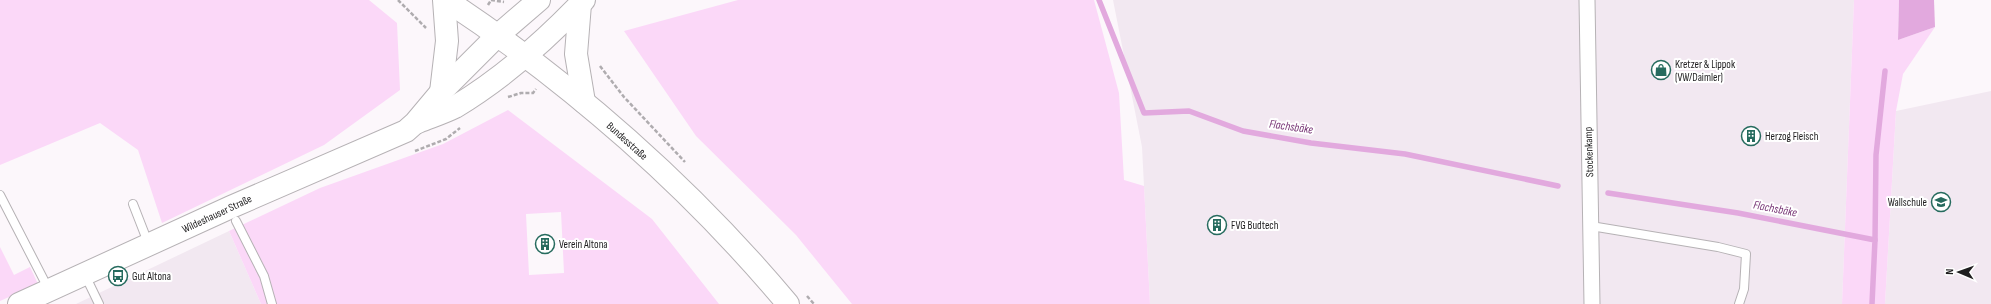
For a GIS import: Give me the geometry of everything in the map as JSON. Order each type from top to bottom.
[{"type":"main road","name":"Bundesstraße","points":[[445,0],[497,36],[584,102],[677,186],[724,233],[788,304]]},
{"type":"main road","points":[[441,92],[447,41],[445,0]]},
{"type":"main road","name":"Wildeshauser Straße","points":[[415,124],[441,92],[497,36],[539,0]]},
{"type":"main road","points":[[582,2],[576,54],[584,102]]},
{"type":"main road","name":"Wildeshauser Straße","points":[[19,304],[246,201],[391,138],[415,124],[453,108],[493,82],[525,57],[582,2]]},
{"type":"street","name":"Stockenkamp","points":[[1587,0],[1592,304]]},
{"type":"lane","points":[[0,195],[49,290]]},
{"type":"lane","points":[[133,204],[149,245]]},
{"type":"lane","points":[[236,222],[264,276],[272,304]]},
{"type":"lane","points":[[1591,226],[1718,247],[1746,254],[1744,288],[1739,304]]},
{"type":"lane","points":[[84,274],[99,304]]},
{"type":"path","points":[[491,0],[507,2]]},
{"type":"shaded area","points":[[0,0],[369,0],[397,23],[400,90],[324,145],[162,223],[138,150],[100,123],[0,165]]},
{"type":"shaded area","points":[[738,0],[1094,0],[1119,93],[1124,180],[1144,186],[1150,304],[852,304],[796,235],[696,136],[624,31]]},
{"type":"shaded area","points":[[1113,0],[1854,0],[1842,304],[1150,304],[1142,147]]},
{"type":"shaded area","points":[[1854,0],[1899,0],[1898,40],[1935,27],[1903,74],[1896,111],[1885,304],[1842,304]]},
{"type":"shaded area","points":[[1899,0],[1934,0],[1935,27],[1898,40]]},
{"type":"shaded area","name":"Wallschule","points":[[1991,91],[1991,304],[1885,304],[1896,111]]},
{"type":"shaded area","points":[[508,110],[652,219],[719,304],[261,304],[229,231],[320,188],[443,144]],"holes":[[[561,212],[564,273],[529,275],[526,214]]]},
{"type":"shaded area","points":[[229,231],[261,304],[76,304]]},
{"type":"shaded area","points":[[0,247],[14,275],[30,267],[38,284],[0,301]]},
{"type":"waterway","name":"Flachsbäke","points":[[1099,0],[1144,113],[1189,111],[1243,131],[1311,143],[1405,154],[1558,186]]},
{"type":"waterway","points":[[1875,240],[1876,155],[1885,71]]},
{"type":"waterway","name":"Flachsbäke","points":[[1608,193],[1738,213],[1875,240],[1872,304]]},
{"type":"place","name":"Kretzer & Lippok (VW/Daimler)","points":[[1661,70]]},
{"type":"place","name":"Herzog Fleisch","points":[[1751,136]]},
{"type":"place","name":"Wallschule","points":[[1941,202]]},
{"type":"place","name":"FVG Budtech","points":[[1217,225]]},
{"type":"place","name":"Verein Altona","points":[[545,244]]},
{"type":"place","name":"Gut Altona","points":[[118,276]]}]
